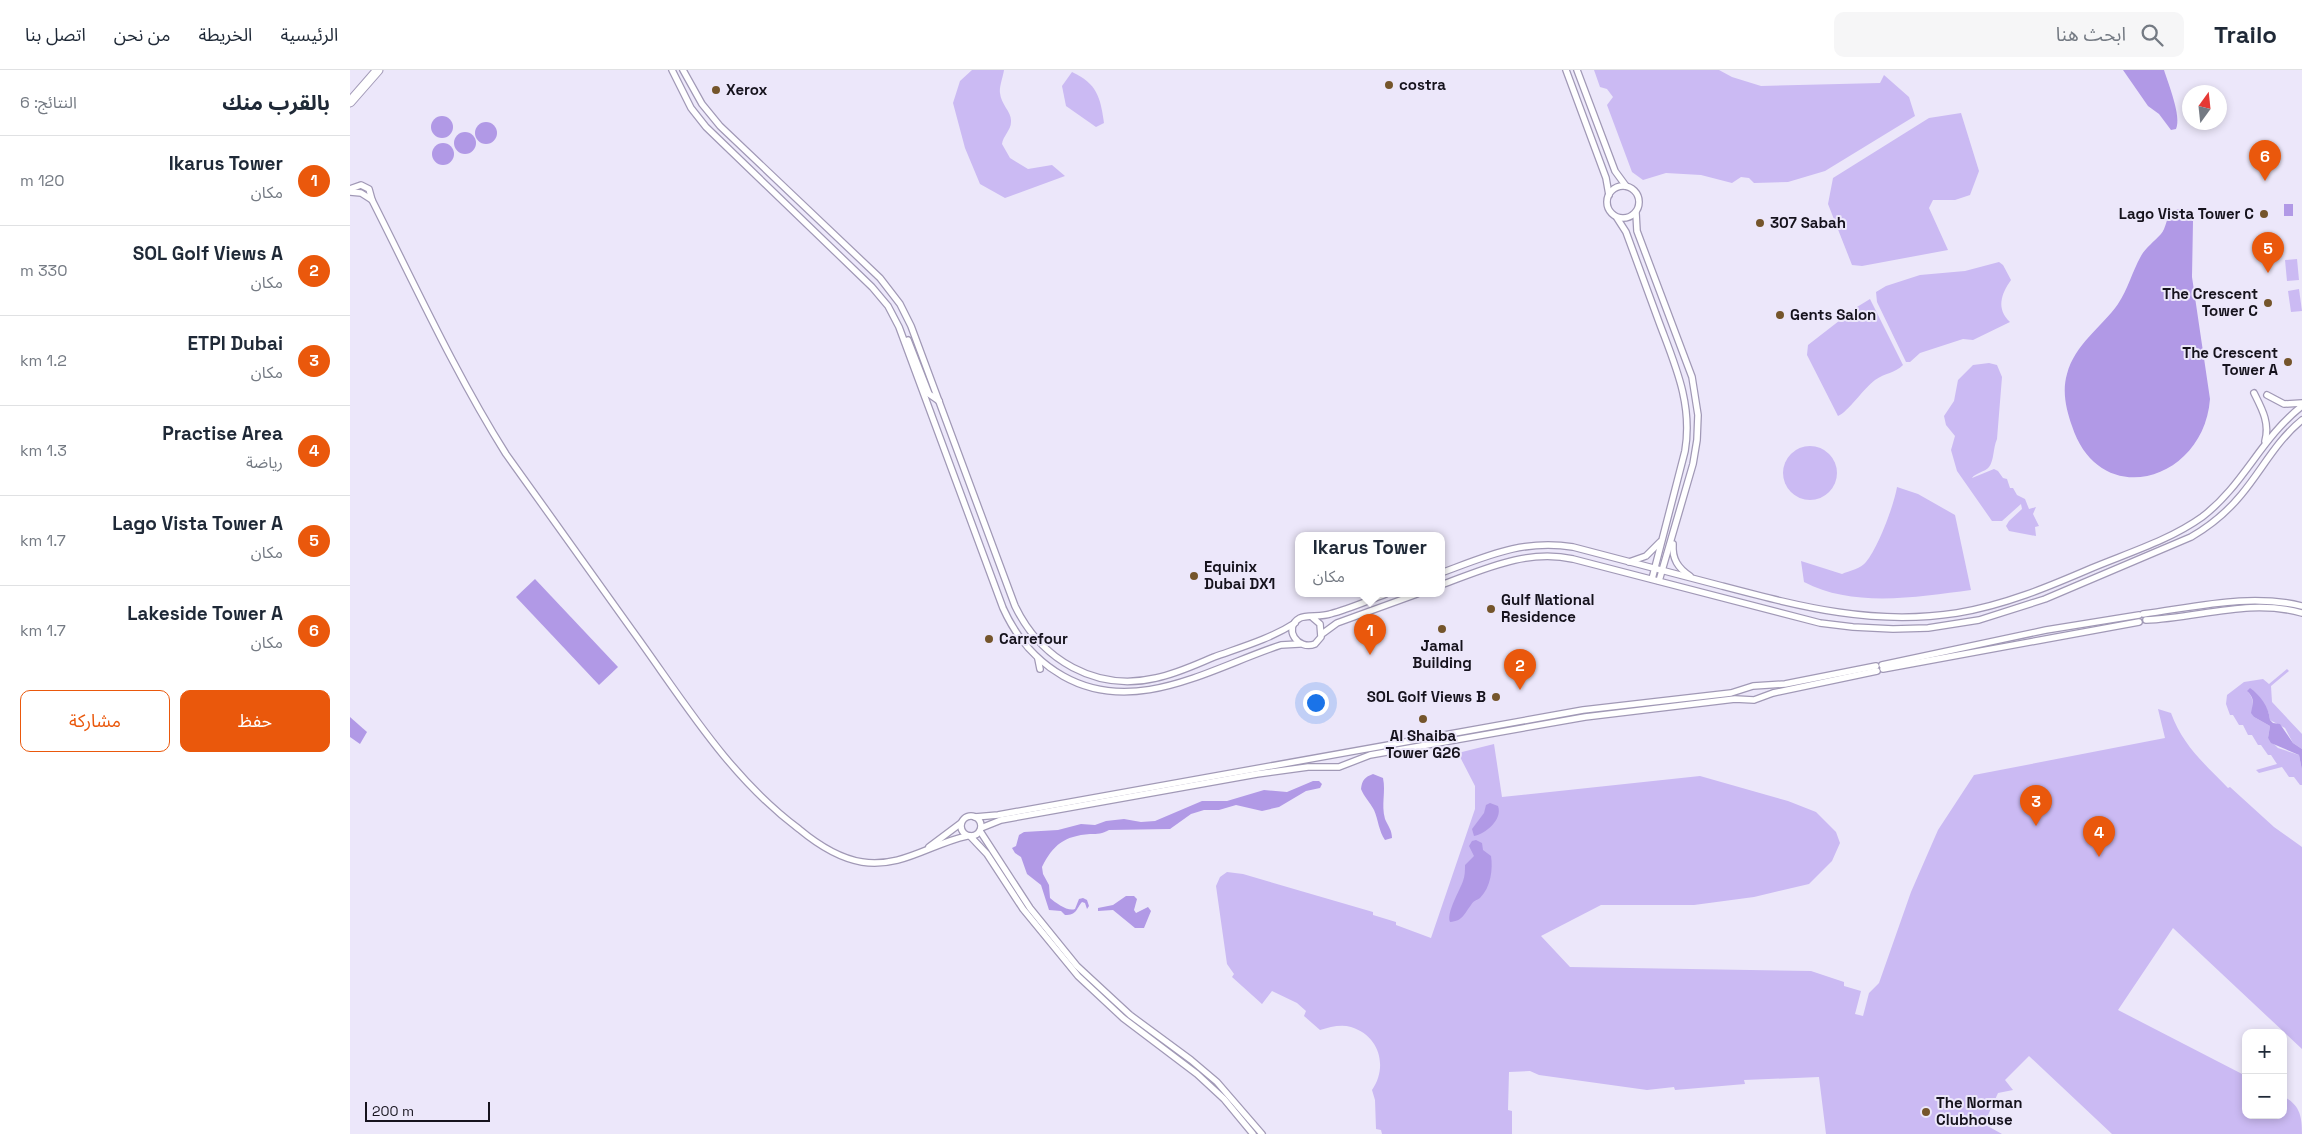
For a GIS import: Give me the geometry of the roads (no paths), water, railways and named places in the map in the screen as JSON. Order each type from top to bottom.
[{"type":"highway","points":[[350,102],[378,70]]},
{"type":"street","points":[[672,70],[691,108],[706,127],[872,287],[888,306],[906,335],[929,394],[939,402]]},
{"type":"street","points":[[683,70],[702,104],[720,126],[891,290],[908,318],[1015,606],[1033,636],[1065,664],[1084,673],[1105,679],[1126,682],[1147,680],[1168,675],[1273,636],[1301,618],[1313,618],[1334,613],[1378,597]]},
{"type":"street","points":[[1566,70],[1606,178],[1609,210],[1624,228],[1680,388],[1688,419],[1686,441],[1652,579]]},
{"type":"street","points":[[1578,70],[1615,171],[1626,186],[1632,189],[1638,196],[1639,205],[1636,213],[1637,231],[1692,377],[1697,405],[1696,452],[1659,581]]},
{"type":"street","points":[[350,191],[359,185],[366,186],[370,191],[372,200],[431,319],[498,441],[706,734],[734,770],[756,794],[783,817],[810,838],[839,855],[857,861],[879,863],[898,861],[968,836],[976,835],[990,823],[1258,774],[1308,767],[1336,767],[1376,754],[1585,717],[1738,699],[1757,699],[1778,692],[2046,630],[2252,600],[2280,601],[2302,606]]},
{"type":"street","points":[[1608,195],[1614,189],[1626,186]]},
{"type":"street","points":[[1617,218],[1627,218],[1636,213]]},
{"type":"street","points":[[900,327],[962,506],[1008,617],[1023,642],[1038,659],[1065,677],[1088,687],[1111,692],[1135,693],[1172,685],[1281,645],[1299,644],[1311,646],[1318,641],[1322,634],[1337,624],[1409,597]]},
{"type":"street","points":[[2254,393],[2266,423],[2264,443]]},
{"type":"street","points":[[2267,395],[2284,404],[2302,405]]},
{"type":"street","points":[[1445,571],[1485,553],[1521,546],[1547,544],[1573,547],[1800,606],[1858,616],[1918,617],[1986,607],[2033,592],[2184,528],[2202,517],[2238,481],[2264,443],[2280,424],[2302,405]]},
{"type":"street","points":[[1445,584],[1533,556],[1563,557],[1652,579],[1831,628],[1876,632],[1928,628],[1996,616],[2029,606],[2168,552],[2223,514],[2241,495],[2273,450],[2302,420]]},
{"type":"street","points":[[1673,536],[1675,561],[1681,570],[1693,579]]},
{"type":"street","points":[[1628,562],[1648,555],[1662,538]]},
{"type":"street","points":[[2143,616],[2254,607],[2274,607],[2302,613]]},
{"type":"street","points":[[918,854],[961,823],[966,817],[998,815],[1574,712],[1731,693],[1753,686],[1786,684],[1880,668],[2139,622],[2143,616]]},
{"type":"street","points":[[1313,618],[1320,624],[1322,634]]},
{"type":"street","points":[[1295,623],[1293,636],[1299,644]]},
{"type":"street","points":[[1038,659],[1040,669]]},
{"type":"street","points":[[975,817],[980,821],[986,841],[1030,908],[1077,966],[1130,1015],[1191,1060],[1217,1082],[1262,1134]]},
{"type":"street","points":[[961,823],[961,830],[987,854],[1023,909],[1078,976],[1123,1018],[1203,1079],[1231,1106],[1253,1134]]},
{"type":"street","points":[[986,841],[986,834],[990,823]]},
{"type":"place","name":"costra","points":[[1389,85]]},
{"type":"place","name":"Xerox","points":[[716,90]]},
{"type":"place","name":"Lakeside Tower A","points":[[2265,181]]},
{"type":"place","name":"Lago Vista Tower C","points":[[2264,214]]},
{"type":"place","name":"307 Sabah","points":[[1760,223]]},
{"type":"place","name":"Lago Vista Tower A","points":[[2268,273]]},
{"type":"place","name":"The Crescent Tower C","points":[[2268,303]]},
{"type":"place","name":"Gents Salon","points":[[1780,315]]},
{"type":"place","name":"The Crescent Tower A","points":[[2288,362]]},
{"type":"place","name":"Equinix Dubai DX1","points":[[1194,576]]},
{"type":"place","name":"Gulf National Residence","points":[[1491,609]]},
{"type":"place","name":"Jamal Building","points":[[1442,629]]},
{"type":"place","name":"Carrefour","points":[[989,639]]},
{"type":"place","name":"Ikarus Tower","points":[[1370,655]]},
{"type":"place","name":"SOL Golf Views A","points":[[1520,690]]},
{"type":"place","name":"SOL Golf Views B","points":[[1496,697]]},
{"type":"place","name":"Al Shaiba Tower G26","points":[[1423,719]]},
{"type":"place","name":"ETPI Dubai","points":[[2036,826]]},
{"type":"place","name":"Practise Area","points":[[2099,857]]},
{"type":"place","name":"The Norman Clubhouse","points":[[1926,1112]]}]
